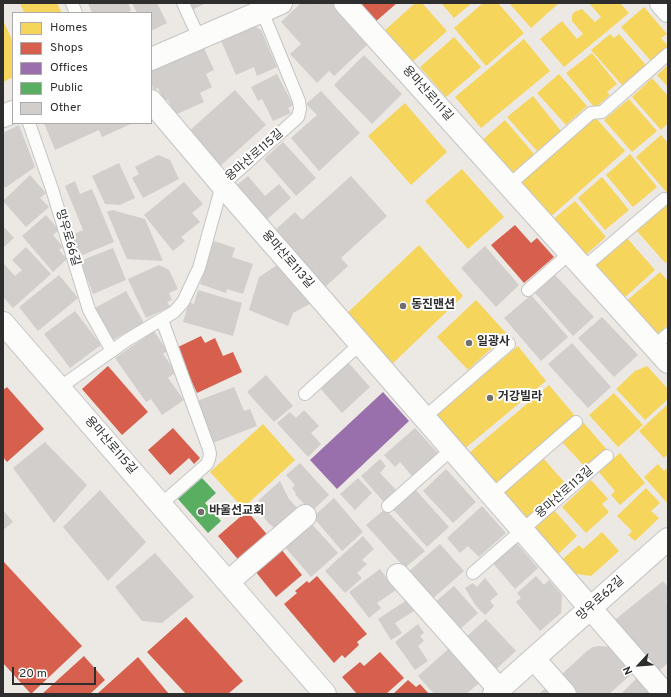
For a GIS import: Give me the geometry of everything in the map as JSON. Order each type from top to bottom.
[{"type":"street","name":"용마산로111길","points":[[345,3],[576,260],[661,340],[668,362]]},
{"type":"street","points":[[661,3],[668,11]]},
{"type":"street","points":[[152,58],[276,5]]},
{"type":"street","name":"용마산로113길","points":[[152,102],[222,185],[665,694]]},
{"type":"street","name":"용마산로115길","points":[[3,323],[325,694]]},
{"type":"street","points":[[228,582],[305,516]]},
{"type":"street","name":"망우로62길","points":[[398,575],[497,692],[668,539]]},
{"type":"street","points":[[534,659],[565,694]]},
{"type":"lane","points":[[183,3],[199,38]]},
{"type":"lane","name":"용마산로115길","points":[[60,388],[127,340],[174,312],[182,302],[199,268],[222,185],[294,122],[300,114],[299,101],[276,5]]},
{"type":"lane","points":[[509,185],[591,113],[602,112],[668,54]]},
{"type":"lane","name":"망우로66길","points":[[29,124],[61,217],[89,310],[112,351]]},
{"type":"lane","points":[[528,290],[576,260],[664,199]]},
{"type":"lane","points":[[160,505],[207,464],[210,459],[209,449],[162,320]]},
{"type":"lane","points":[[305,394],[360,344]]},
{"type":"lane","points":[[425,418],[509,344]]},
{"type":"lane","points":[[492,495],[576,422]]},
{"type":"lane","points":[[388,506],[452,449]]},
{"type":"lane","name":"용마산로113길","points":[[473,573],[607,456]]},
{"type":"building: Homes","points":[[20,3],[57,3],[62,12],[24,12]]},
{"type":"building: Homes","points":[[415,3],[422,3],[447,31],[411,63],[383,32]]},
{"type":"building: Homes","points":[[441,3],[472,3],[454,18]]},
{"type":"building: Homes","points":[[483,3],[498,3],[524,33],[486,66],[454,28]]},
{"type":"building: Homes","points":[[509,3],[559,3],[531,28]]},
{"type":"building: Homes","points":[[589,3],[620,3],[629,13],[564,67],[540,39],[562,21],[577,39],[583,34],[572,21],[574,12],[582,9],[595,22],[601,17]]},
{"type":"building: Homes","points":[[644,7],[667,34],[661,38],[668,46],[651,61],[621,27]]},
{"type":"building: Homes","points":[[3,20],[12,40],[12,78],[3,82]]},
{"type":"building: Homes","points":[[610,34],[614,38],[619,34],[646,65],[622,85],[591,50]]},
{"type":"building: Homes","points":[[454,37],[481,67],[446,97],[420,67]]},
{"type":"building: Homes","points":[[524,39],[550,71],[481,128],[455,97]]},
{"type":"building: Homes","points":[[592,53],[617,84],[607,92],[610,95],[595,108],[566,73]]},
{"type":"building: Homes","points":[[668,65],[668,87],[657,75]]},
{"type":"building: Homes","points":[[559,74],[587,106],[566,125],[537,93]]},
{"type":"building: Homes","points":[[652,78],[668,96],[668,123],[661,130],[632,97]]},
{"type":"building: Homes","points":[[533,96],[561,131],[537,151],[507,117]]},
{"type":"building: Homes","points":[[629,99],[657,131],[632,152],[604,120]]},
{"type":"building: Homes","points":[[405,103],[447,152],[411,185],[368,136]]},
{"type":"building: Homes","points":[[595,117],[625,151],[548,219],[518,185]]},
{"type":"building: Homes","points":[[505,120],[534,154],[508,177],[479,143]]},
{"type":"building: Homes","points":[[661,135],[668,143],[668,194],[636,157]]},
{"type":"building: Homes","points":[[630,154],[657,187],[633,207],[606,175]]},
{"type":"building: Homes","points":[[462,169],[504,217],[468,249],[425,201]]},
{"type":"building: Homes","points":[[602,177],[629,210],[605,230],[578,198]]},
{"type":"building: Homes","points":[[575,201],[606,237],[582,258],[551,221]]},
{"type":"building: Homes","points":[[668,204],[668,261],[665,263],[637,231]]},
{"type":"building: Homes","points":[[627,238],[655,270],[622,300],[593,268]]},
{"type":"building: Homes","name":"동진맨션","points":[[419,245],[463,296],[389,367],[343,317]]},
{"type":"building: Homes","points":[[660,272],[668,281],[668,325],[652,338],[623,304]]},
{"type":"building: Homes","points":[[476,300],[507,334],[468,370],[437,337]]},
{"type":"building: Homes","name":"거강빌라","points":[[518,346],[546,381],[463,450],[435,416]]},
{"type":"building: Homes","points":[[647,366],[668,389],[668,399],[645,420],[616,389],[635,371]]},
{"type":"building: Homes","points":[[549,385],[576,417],[496,485],[469,453]]},
{"type":"building: Homes","points":[[614,393],[643,425],[618,447],[589,415]]},
{"type":"building: Homes","points":[[668,404],[668,454],[664,458],[639,431]]},
{"type":"building: Homes","points":[[583,422],[608,451],[588,470],[561,441]]},
{"type":"building: Homes","points":[[263,424],[295,460],[243,508],[210,472]]},
{"type":"building: Homes","points":[[620,453],[645,483],[620,505],[611,495],[615,491],[598,471]]},
{"type":"building: Homes","points":[[543,458],[566,484],[523,521],[501,495]]},
{"type":"building: Homes","points":[[658,464],[664,471],[668,467],[668,504],[644,477]]},
{"type":"building: Homes","points":[[591,480],[608,499],[602,504],[609,512],[586,533],[562,507]]},
{"type":"building: Homes","points":[[646,488],[660,503],[651,511],[659,518],[635,541],[628,535],[632,531],[617,516]]},
{"type":"building: Homes","points":[[554,510],[577,536],[554,558],[530,532]]},
{"type":"building: Homes","points":[[602,532],[619,551],[591,576],[569,573],[559,562],[579,545],[583,549]]},
{"type":"building: Shops","points":[[356,3],[397,3],[374,23]]},
{"type":"building: Shops","points":[[515,225],[531,243],[537,238],[554,257],[524,283],[491,245]]},
{"type":"building: Shops","points":[[201,336],[205,343],[215,338],[223,356],[233,352],[242,372],[197,393],[176,348]]},
{"type":"building: Shops","points":[[108,366],[148,412],[122,435],[82,389]]},
{"type":"building: Shops","points":[[7,387],[44,429],[7,462],[3,457],[3,390]]},
{"type":"building: Shops","points":[[173,428],[200,458],[194,464],[189,458],[170,475],[148,450]]},
{"type":"building: Shops","points":[[247,511],[271,539],[242,564],[218,536]]},
{"type":"building: Shops","points":[[277,544],[302,575],[276,597],[251,566]]},
{"type":"building: Shops","points":[[3,561],[82,646],[31,694],[3,663]]},
{"type":"building: Shops","points":[[317,576],[367,634],[357,642],[359,645],[345,658],[342,655],[334,663],[284,604],[297,593],[295,591],[307,581],[309,583]]},
{"type":"building: Shops","points":[[186,617],[243,681],[228,694],[186,694],[147,652]]},
{"type":"building: Shops","points":[[380,652],[404,678],[386,694],[357,694],[342,677],[360,662],[364,666]]},
{"type":"building: Shops","points":[[84,656],[105,680],[90,694],[42,694]]},
{"type":"building: Shops","points":[[138,657],[169,694],[97,694]]},
{"type":"building: Shops","points":[[408,680],[416,687],[420,684],[429,694],[393,694]]},
{"type":"building: Offices","points":[[383,392],[409,421],[337,489],[310,460]]},
{"type":"building: Public","name":"바울선교회","points":[[202,478],[216,493],[205,503],[221,521],[208,533],[178,499]]},
{"type":"building: Other","points":[[88,3],[128,3],[131,10],[129,12],[92,12]]},
{"type":"building: Other","points":[[132,3],[157,3],[167,23],[152,30],[152,12],[136,12]]},
{"type":"building: Other","points":[[186,3],[206,3],[190,11]]},
{"type":"building: Other","points":[[301,3],[317,3],[318,5],[320,3],[337,3],[341,8],[337,12],[367,45],[334,76],[329,71],[317,83],[290,54],[301,44],[281,22]]},
{"type":"building: Other","points":[[247,21],[261,30],[277,67],[257,76],[254,67],[236,75],[218,34]]},
{"type":"building: Other","points":[[203,46],[214,70],[206,74],[212,87],[200,93],[204,102],[175,115],[168,100],[164,101],[158,88],[154,90],[152,86],[152,70]]},
{"type":"building: Other","points":[[364,55],[402,94],[372,124],[334,85]]},
{"type":"building: Other","points":[[277,74],[293,105],[288,108],[291,113],[273,121],[262,99],[258,101],[251,87]]},
{"type":"building: Other","points":[[235,90],[266,125],[219,167],[188,132]]},
{"type":"building: Other","points":[[321,91],[360,133],[319,171],[291,138],[317,115],[306,104]]},
{"type":"building: Other","points":[[44,124],[131,124],[102,137],[99,130],[55,150]]},
{"type":"building: Other","points":[[19,125],[35,167],[5,188],[3,184],[3,133]]},
{"type":"building: Other","points":[[283,142],[316,178],[296,196],[264,159]]},
{"type":"building: Other","points":[[158,155],[170,160],[179,179],[143,198],[132,178],[139,174],[135,167]]},
{"type":"building: Other","points":[[119,163],[135,198],[120,205],[105,204],[92,176]]},
{"type":"building: Other","points":[[30,175],[46,193],[40,198],[49,207],[26,227],[3,201]]},
{"type":"building: Other","points":[[248,176],[265,196],[279,184],[291,198],[263,223],[233,188]]},
{"type":"building: Other","points":[[351,176],[387,216],[341,258],[348,266],[324,288],[273,232],[295,212],[302,220]]},
{"type":"building: Other","points":[[75,181],[80,194],[92,189],[114,242],[80,256],[72,235],[83,230],[65,186]]},
{"type":"building: Other","points":[[184,182],[203,204],[192,213],[200,222],[181,237],[185,241],[173,251],[144,215]]},
{"type":"building: Other","points":[[112,210],[145,219],[163,261],[127,259],[107,212]]},
{"type":"building: Other","points":[[46,215],[59,230],[53,235],[63,247],[59,250],[67,259],[53,272],[22,236]]},
{"type":"building: Other","points":[[3,226],[14,238],[3,248]]},
{"type":"building: Other","points":[[214,241],[235,248],[232,257],[253,264],[243,294],[227,289],[226,293],[200,284]]},
{"type":"building: Other","points":[[485,246],[519,285],[496,307],[461,268]]},
{"type":"building: Other","points":[[26,247],[51,274],[13,308],[3,297],[3,263],[15,276],[22,270],[12,260]]},
{"type":"building: Other","points":[[113,248],[126,280],[93,294],[80,261]]},
{"type":"building: Other","points":[[285,260],[317,300],[293,313],[288,326],[249,310],[259,277]]},
{"type":"building: Other","points":[[159,265],[169,270],[178,289],[169,293],[172,300],[167,302],[170,307],[146,318],[128,279]]},
{"type":"building: Other","points":[[59,275],[78,298],[38,331],[19,307]]},
{"type":"building: Other","points":[[555,275],[594,317],[573,336],[535,293]]},
{"type":"building: Other","points":[[198,290],[242,303],[233,336],[183,322],[189,302],[194,304]]},
{"type":"building: Other","points":[[126,291],[144,323],[112,340],[95,308]]},
{"type":"building: Other","points":[[531,295],[568,337],[541,361],[504,318]]},
{"type":"building: Other","points":[[75,311],[101,345],[70,368],[44,334]]},
{"type":"building: Other","points":[[602,317],[638,355],[614,377],[578,338]]},
{"type":"building: Other","points":[[154,331],[167,351],[163,354],[176,372],[168,378],[184,400],[162,415],[151,399],[146,402],[115,358]]},
{"type":"building: Other","points":[[572,343],[611,387],[588,408],[548,364]]},
{"type":"building: Other","points":[[347,361],[370,387],[342,413],[319,387]]},
{"type":"building: Other","points":[[266,375],[293,406],[274,422],[247,392]]},
{"type":"building: Other","points":[[234,387],[244,411],[250,409],[257,426],[213,443],[197,401]]},
{"type":"building: Other","points":[[304,410],[319,426],[311,433],[321,444],[308,457],[277,423],[290,412],[296,418]]},
{"type":"building: Other","points":[[415,428],[438,453],[412,476],[400,462],[395,467],[384,455]]},
{"type":"building: Other","points":[[45,442],[87,485],[54,523],[13,468]]},
{"type":"building: Other","points":[[380,459],[386,466],[380,473],[396,490],[383,501],[361,476]]},
{"type":"building: Other","points":[[300,463],[329,495],[311,512],[295,494],[296,493],[292,488],[295,485],[286,475]]},
{"type":"building: Other","points":[[446,469],[476,502],[453,523],[423,491]]},
{"type":"building: Other","points":[[358,478],[372,493],[355,510],[340,494]]},
{"type":"building: Other","points":[[280,481],[289,499],[301,512],[280,531],[269,524],[263,516],[259,500]]},
{"type":"building: Other","points":[[414,488],[449,527],[427,547],[392,508]]},
{"type":"building: Other","points":[[100,490],[146,542],[108,581],[63,527]]},
{"type":"building: Other","points":[[334,498],[363,532],[342,551],[313,517]]},
{"type":"building: Other","points":[[482,506],[506,533],[479,557],[468,546],[460,553],[447,538]]},
{"type":"building: Other","points":[[385,509],[425,551],[405,568],[366,525]]},
{"type":"building: Other","points":[[3,510],[13,522],[3,530]]},
{"type":"building: Other","points":[[309,521],[338,553],[311,577],[283,545]]},
{"type":"building: Other","points":[[363,536],[374,549],[362,560],[367,564],[357,573],[362,578],[345,593],[325,571]]},
{"type":"building: Other","points":[[514,540],[538,568],[515,589],[491,561]]},
{"type":"building: Other","points":[[440,544],[464,571],[431,600],[407,573]]},
{"type":"building: Other","points":[[155,553],[194,597],[162,623],[142,621],[115,587]]},
{"type":"building: Other","points":[[380,569],[396,590],[377,603],[381,608],[369,618],[349,592]]},
{"type":"building: Other","points":[[536,576],[544,585],[549,580],[562,595],[561,613],[540,631],[516,602],[521,598],[517,593]]},
{"type":"building: Other","points":[[485,578],[498,594],[490,601],[494,606],[485,615],[476,606],[465,588],[473,583],[477,587]]},
{"type":"building: Other","points":[[663,581],[668,587],[668,599],[666,601],[668,604],[668,663],[653,676],[613,624],[616,619]]},
{"type":"building: Other","points":[[454,586],[478,613],[458,631],[434,603]]},
{"type":"building: Other","points":[[407,600],[414,611],[395,623],[402,633],[391,640],[378,619]]},
{"type":"building: Other","points":[[486,619],[516,651],[494,671],[465,638]]},
{"type":"building: Other","points":[[418,624],[424,633],[420,636],[424,641],[418,646],[428,661],[415,670],[395,642]]},
{"type":"building: Other","points":[[454,644],[484,679],[466,694],[434,694],[418,676]]},
{"type":"building: Other","points":[[593,647],[610,647],[634,672],[609,694],[579,694],[562,674],[587,651]]},
{"type":"building: Other","points":[[637,678],[652,694],[621,694]]},
{"type":"building: Other","points":[[549,685],[557,694],[539,694]]},
{"type":"place","name":"동진맨션","points":[[403,306]]},
{"type":"place","name":"일광사","points":[[469,343]]},
{"type":"place","name":"거강빌라","points":[[490,398]]},
{"type":"place","name":"바울선교회","points":[[201,512]]}]
